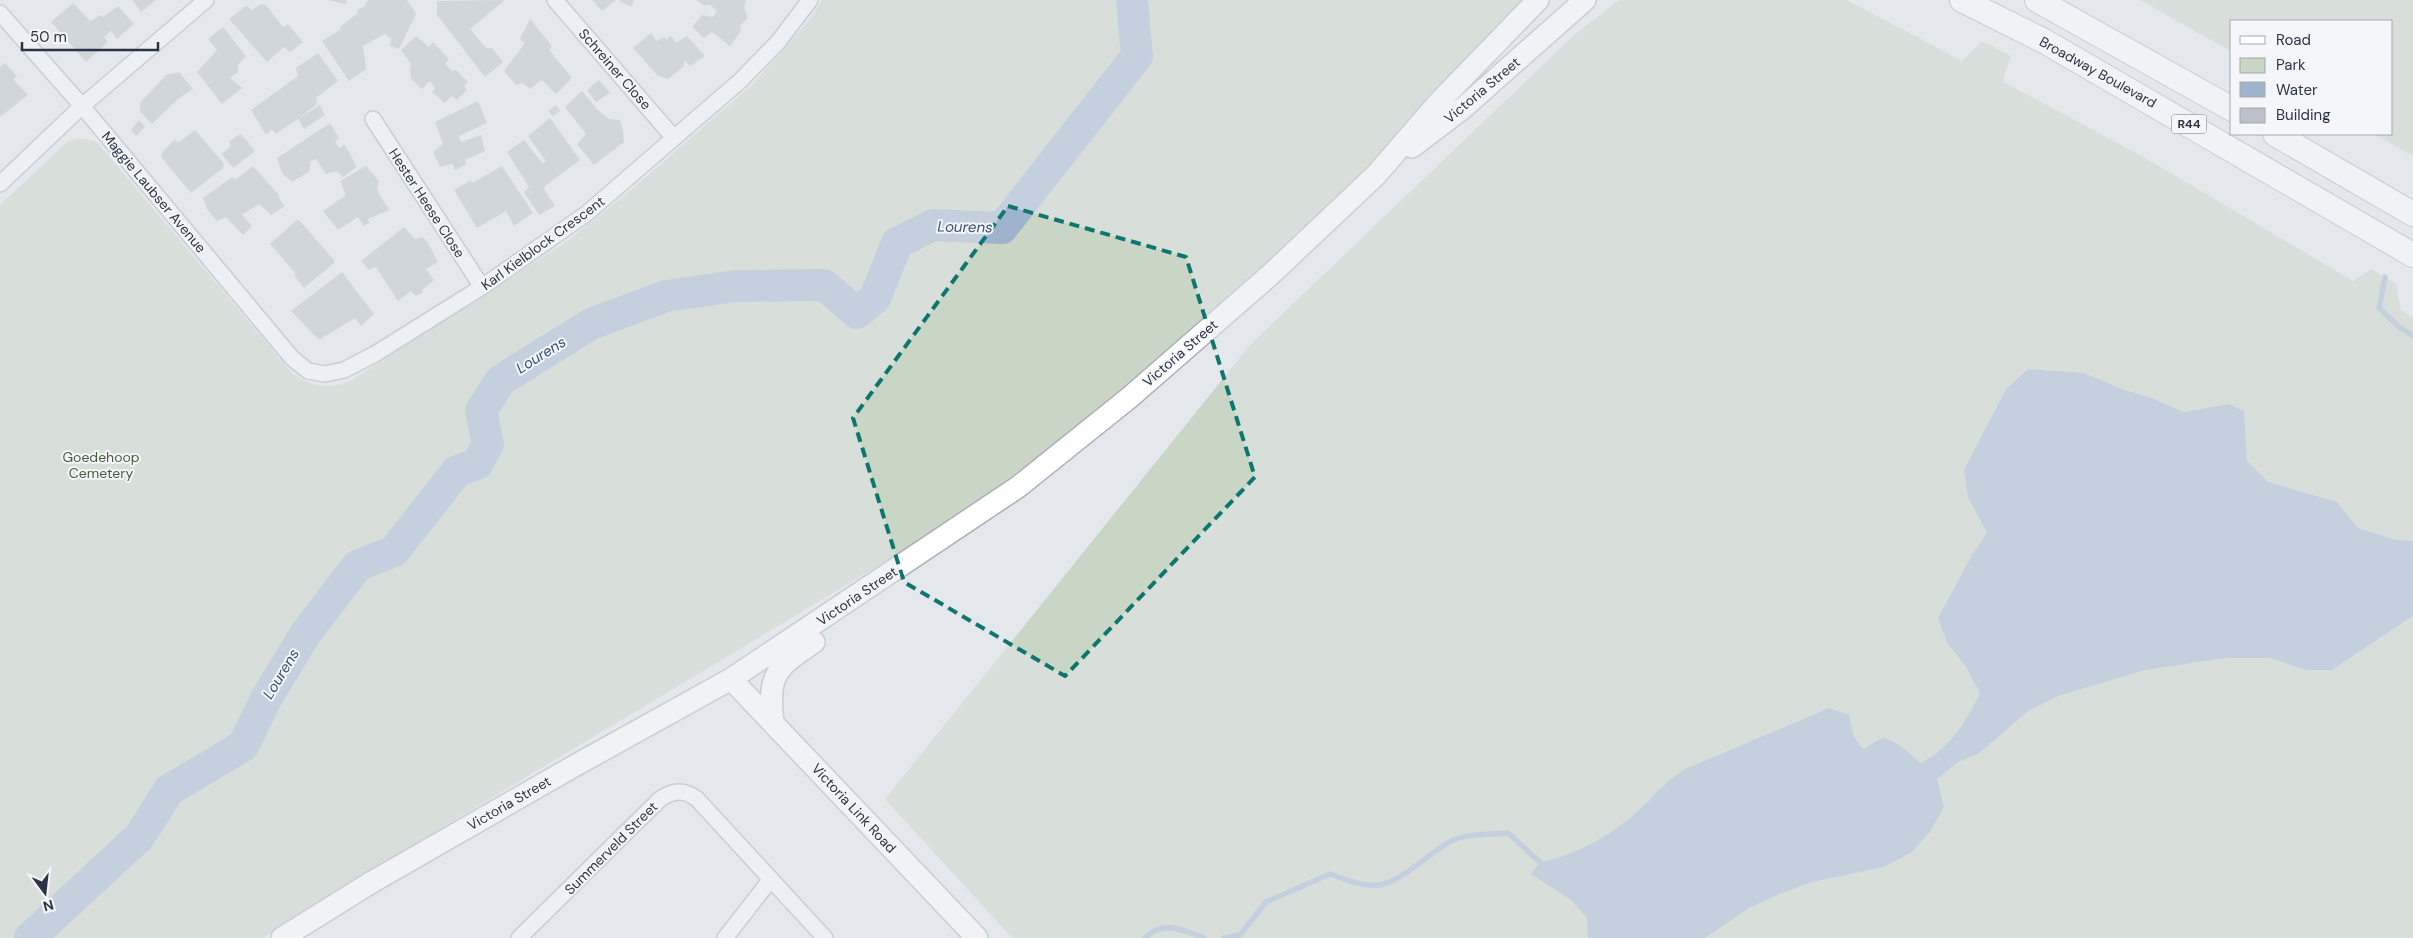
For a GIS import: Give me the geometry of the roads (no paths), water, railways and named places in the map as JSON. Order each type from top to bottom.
[{"type":"main road","name":"Victoria Street","points":[[1376,175],[1441,100],[1538,0]]},
{"type":"main road","name":"Victoria Street","points":[[282,938],[457,834],[731,679],[1018,487],[1129,398],[1269,276],[1376,175],[1462,108],[1585,0]]},
{"type":"main road","name":"Broadway Boulevard","points":[[1962,0],[2044,42],[2413,255]]},
{"type":"main road","name":"R44","points":[[2037,0],[2230,108]]},
{"type":"main road","points":[[2277,135],[2413,214]]},
{"type":"main road","points":[[773,723],[771,687],[772,680],[780,668],[792,657],[829,632],[852,612],[871,587]]},
{"type":"main road","name":"Victoria Link Road","points":[[731,679],[977,938]]},
{"type":"street","points":[[0,184],[82,106],[206,0]]},
{"type":"street","name":"Schreiner Close","points":[[555,0],[674,138]]},
{"type":"street","name":"Karl Kielblock Crescent","points":[[308,371],[326,374],[344,370],[375,354],[482,287],[586,214],[746,74],[778,42],[810,0]]},
{"type":"street","name":"Maggie Laubser Avenue","points":[[0,12],[82,106],[292,358],[308,371]]},
{"type":"street","name":"Hester Heese Close","points":[[373,119],[482,287]]},
{"type":"street","name":"Summerveld Street","points":[[519,938],[659,800],[671,793],[685,792],[697,799],[825,938]]},
{"type":"street","points":[[725,938],[771,879]]},
{"type":"water","points":[[2028,369],[2084,373],[2184,412],[2229,404],[2244,411],[2247,461],[2268,482],[2337,502],[2358,528],[2396,540],[2413,541],[2413,616],[2332,670],[2306,670],[2270,658],[2225,658],[2145,670],[2058,696],[2028,711],[1978,754],[1958,762],[1937,779],[1944,807],[1930,832],[1912,852],[1884,867],[1812,882],[1782,893],[1749,908],[1705,938],[1588,938],[1587,918],[1571,900],[1531,874],[1540,862],[1580,850],[1617,828],[1683,770],[1829,708],[1849,715],[1854,737],[1863,749],[1884,737],[1901,746],[1921,763],[1949,742],[1963,724],[1980,693],[1966,667],[1947,643],[1938,618],[1972,555],[1987,533],[1968,497],[1964,470],[2006,389]]},
{"type":"waterway","name":"Lourens","points":[[30,938],[139,837],[169,790],[243,746],[267,697],[306,633],[357,566],[394,551],[457,471],[477,464],[488,444],[481,411],[501,380],[591,324],[666,296],[735,286],[824,285],[857,313],[875,298],[897,243],[933,225],[1002,228],[1137,56],[1132,0]]},
{"type":"waterway","points":[[2385,277],[2379,308],[2398,326],[2413,336]]},
{"type":"waterway","points":[[1224,938],[1240,935],[1266,902],[1330,874],[1366,885],[1388,883],[1457,838],[1508,833],[1540,862]]},
{"type":"waterway","points":[[1145,938],[1152,932],[1166,928],[1180,929],[1204,938]]},
{"type":"park label","name":"Goedehoop Cemetery","points":[[101,466]]}]
